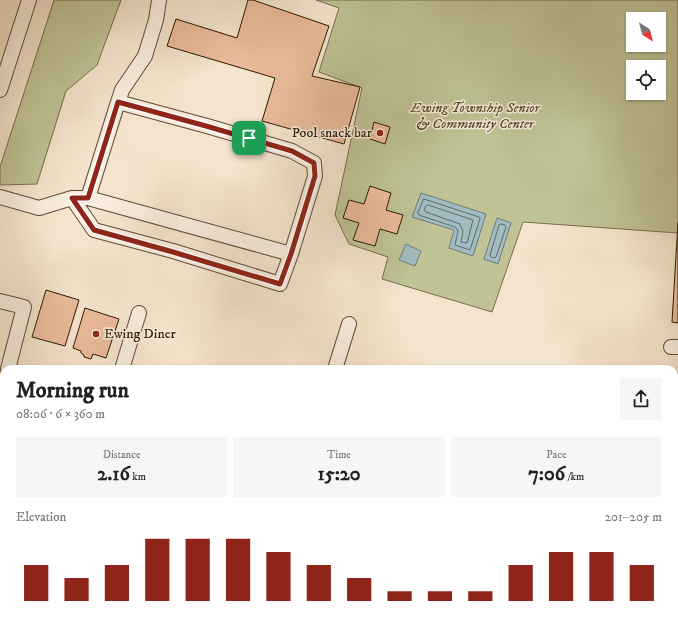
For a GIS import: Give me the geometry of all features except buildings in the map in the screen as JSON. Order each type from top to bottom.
[{"type":"street","points":[[0,90],[29,0]]},
{"type":"street","points":[[88,198],[122,90],[145,56],[156,20],[159,0]]},
{"type":"street","points":[[72,198],[94,230],[280,284],[291,254],[315,176],[314,163],[292,151],[118,102]]},
{"type":"street","points":[[0,197],[39,208],[72,198],[88,198],[291,254]]},
{"type":"street","points":[[0,300],[24,307],[9,365]]},
{"type":"street","points":[[123,365],[139,313]]},
{"type":"street","points":[[336,365],[349,324]]},
{"type":"green space","points":[[54,0],[121,0],[97,65],[66,91],[37,184],[0,185],[0,167]]},
{"type":"green space","name":"Ewing Township Senior & Community Center","points":[[316,0],[678,0],[678,233],[523,222],[492,312],[382,279],[388,257],[349,244],[335,215],[362,88],[319,72],[339,8]]},
{"type":"water","points":[[421,193],[486,214],[473,256],[449,248],[454,230],[412,217]]},
{"type":"water","points":[[497,218],[511,223],[498,264],[484,259]]},
{"type":"water","points":[[406,244],[421,251],[415,266],[399,260]]},
{"type":"place","name":"Pool snack bar","points":[[380,133]]},
{"type":"place","name":"Ewing Diner","points":[[96,334]]},
{"type":"route","points":[[118,102],[249,138],[292,151],[314,163],[315,176],[291,254],[280,284],[94,230],[72,198],[88,198],[118,102]]}]
